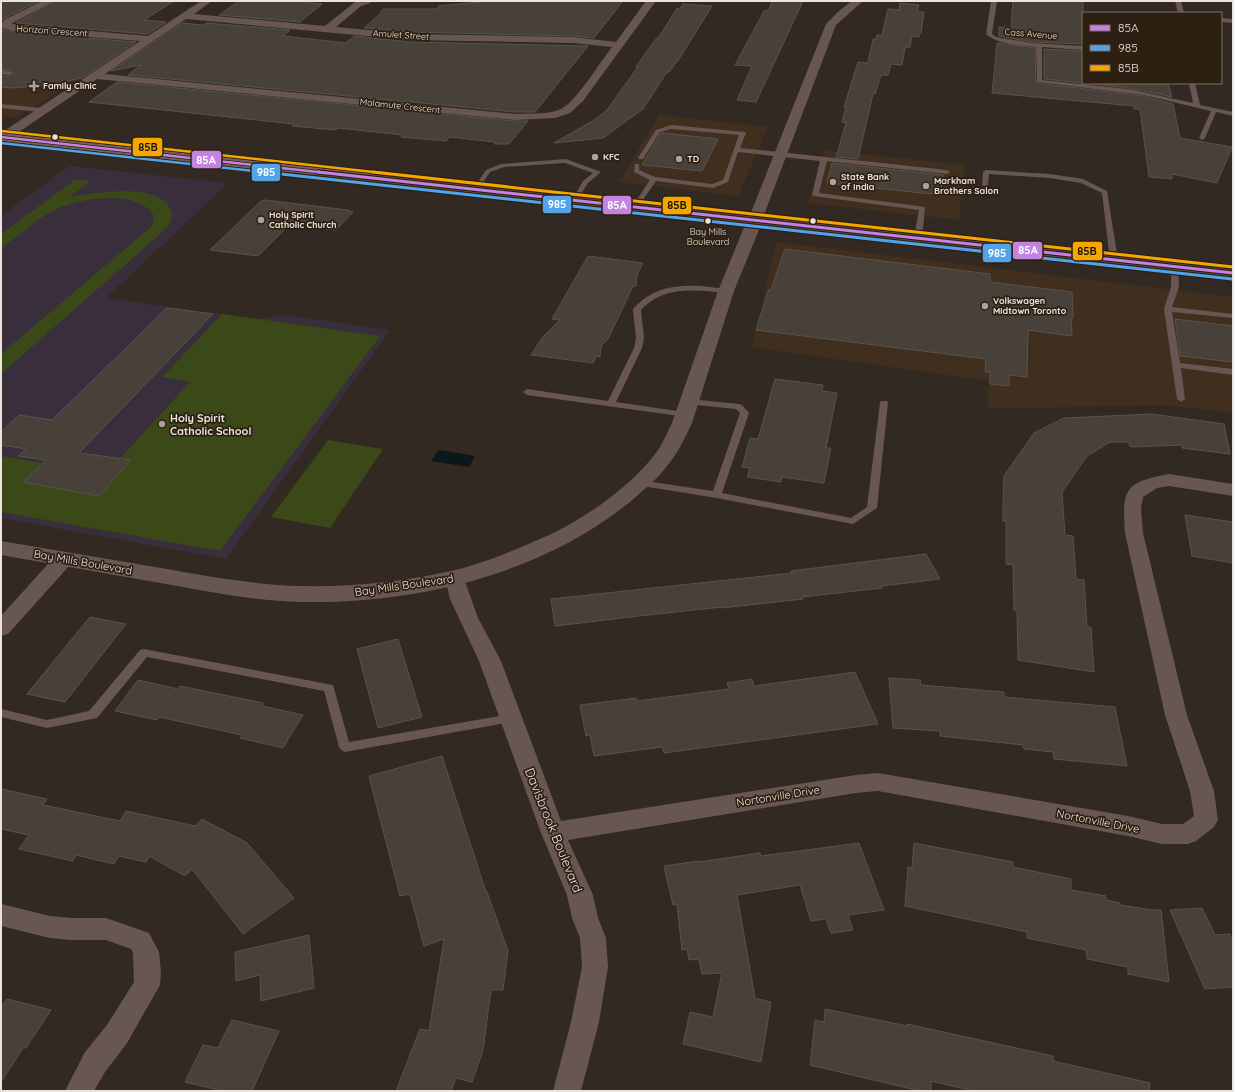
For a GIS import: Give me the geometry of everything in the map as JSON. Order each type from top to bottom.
[{"type":"main road","points":[[2,137],[1233,273]]},
{"type":"street","name":"Horizon Crescent","points":[[49,1],[7,22],[6,26],[13,28],[149,39]]},
{"type":"street","points":[[2,137],[207,1]]},
{"type":"street","points":[[328,29],[358,4],[368,1]]},
{"type":"street","name":"Malamute Crescent","points":[[94,76],[532,118],[551,116],[566,111],[579,99],[651,1]]},
{"type":"street","points":[[756,220],[779,155],[831,24],[843,12],[858,1]]},
{"type":"street","name":"Amulet Street","points":[[184,16],[410,37],[574,40],[618,45]]},
{"type":"street","name":"Bay Mills Boulevard","points":[[1,548],[239,590],[301,594],[360,592],[419,585],[455,578],[514,559],[568,534],[609,509],[639,483],[660,462],[673,442],[686,409],[726,291],[756,220]]},
{"type":"street","name":"Nortonville Drive","points":[[553,833],[587,826],[841,786],[878,782],[1128,826],[1162,834],[1188,834],[1206,820],[1202,791],[1176,715],[1134,533],[1132,508],[1134,496],[1138,491],[1152,483],[1169,480],[1233,490]]},
{"type":"street","points":[[1,629],[63,560]]},
{"type":"street","name":"Davisbrook Boulevard","points":[[455,578],[460,599],[490,661],[553,833],[580,895],[585,918],[593,938],[595,967],[585,1022],[567,1091]]},
{"type":"street","points":[[1,915],[50,927],[71,929],[106,929],[140,941],[146,952],[147,985],[117,1034],[95,1062],[79,1091]]},
{"type":"lane","name":"Cass Avenue","points":[[994,1],[989,34],[990,37],[1004,42],[1082,48]]},
{"type":"lane","points":[[1178,1],[1181,12]]},
{"type":"lane","points":[[1222,20],[1233,21]]},
{"type":"lane","points":[[1039,45],[1038,81],[1121,89],[1160,96],[1214,111],[1233,114]]},
{"type":"lane","points":[[1,72],[9,73]]},
{"type":"lane","points":[[1192,84],[1197,106]]},
{"type":"lane","points":[[1,106],[42,110]]},
{"type":"lane","points":[[1202,138],[1214,111]]},
{"type":"lane","points":[[637,165],[636,171],[654,179],[713,186],[726,181],[743,133],[671,127],[658,131],[641,158]]},
{"type":"lane","points":[[736,150],[947,172]]},
{"type":"lane","points":[[824,159],[815,195],[923,208],[918,238]]},
{"type":"lane","points":[[476,189],[488,171],[503,165],[566,161],[598,172],[585,182],[575,200]]},
{"type":"lane","points":[[985,185],[986,172],[1050,176],[1083,181],[1104,192],[1114,260]]},
{"type":"lane","points":[[635,207],[654,179]]},
{"type":"lane","points":[[1174,266],[1175,287],[1168,309],[1181,399]]},
{"type":"lane","points":[[611,404],[638,348],[640,338],[637,310],[643,302],[652,296],[670,290],[687,289],[726,291]]},
{"type":"lane","points":[[1168,309],[1233,316]]},
{"type":"lane","points":[[1175,365],[1233,372]]},
{"type":"lane","points":[[527,392],[611,404],[686,409],[739,408],[745,413],[717,495]]},
{"type":"lane","points":[[639,483],[717,495],[853,521],[872,508],[884,403]]},
{"type":"lane","points":[[1,713],[47,724],[93,715],[144,653],[329,688],[345,747],[511,718]]},
{"type":"shaded area","points":[[1,63],[90,72],[16,118],[1,116]]},
{"type":"shaded area","points":[[659,115],[768,127],[738,196],[619,182]]},
{"type":"shaded area","points":[[824,150],[965,165],[959,220],[808,203]]},
{"type":"shaded area","name":"Holy Spirit Catholic School","points":[[69,166],[228,183],[106,298],[258,319],[286,315],[390,330],[226,559],[1,518],[1,216]]},
{"type":"shaded area","points":[[776,242],[1233,297],[1233,413],[1163,405],[987,409],[989,381],[752,347]]},
{"type":"shaded area","points":[[438,450],[475,456],[469,467],[431,461]]},
{"type":"green space","points":[[75,180],[90,181],[69,197],[92,193],[122,191],[149,194],[160,198],[168,205],[172,214],[171,222],[167,228],[1,374],[1,354],[152,226],[154,216],[146,207],[136,202],[110,198],[82,201],[59,208],[44,216],[1,249],[1,234]]},
{"type":"green space","points":[[222,314],[380,336],[220,551],[1,512],[1,456],[106,474],[190,382],[162,377]]},
{"type":"green space","points":[[328,440],[383,449],[330,528],[271,517]]},
{"type":"building","points":[[1,1],[39,1],[3,19],[1,23]]},
{"type":"building","points":[[55,1],[174,1],[144,20],[166,22],[148,34],[16,23]]},
{"type":"building","points":[[239,1],[313,1],[310,3],[322,4],[300,22],[219,15]]},
{"type":"building","points":[[489,1],[623,1],[594,38],[573,36],[410,32],[364,28],[380,14],[383,9],[439,9],[438,6]]},
{"type":"building","points":[[772,1],[803,1],[756,102],[737,100],[752,66],[735,65],[764,11],[769,10]]},
{"type":"building","points":[[1013,1],[1083,1],[1082,44],[1032,42],[999,36],[999,27],[1011,28]]},
{"type":"building","points":[[900,3],[919,5],[917,12],[924,12],[921,33],[919,37],[912,36],[910,47],[905,48],[902,65],[891,64],[888,75],[881,75],[875,94],[873,94],[858,159],[836,157],[846,123],[842,122],[846,107],[844,107],[858,62],[868,63],[873,39],[876,39],[877,35],[882,35],[888,9],[899,10]]},
{"type":"building","points":[[683,4],[712,6],[679,59],[669,72],[667,72],[643,109],[603,138],[554,143],[594,120],[606,111],[638,67],[636,67],[655,40],[661,34],[677,8],[680,9]]},
{"type":"building","points":[[182,23],[203,25],[207,23],[290,30],[283,36],[346,43],[354,36],[410,42],[588,46],[535,112],[515,112],[128,75],[141,65],[111,71]]},
{"type":"building","points":[[1,29],[13,32],[136,42],[82,78],[52,84],[14,88],[1,87],[1,76],[9,76],[13,73],[11,71],[1,69]]},
{"type":"building","points":[[999,43],[1035,48],[1037,83],[1143,96],[1173,104],[1180,138],[1232,147],[1217,183],[1172,174],[1172,179],[1149,177],[1140,109],[1134,109],[1134,106],[992,93],[997,44]]},
{"type":"building","points":[[1044,49],[1082,51],[1082,83],[1044,79]]},
{"type":"building","points":[[117,82],[515,121],[528,121],[509,144],[494,144],[495,142],[450,137],[446,141],[401,137],[403,135],[338,128],[336,130],[292,126],[294,124],[89,102]]},
{"type":"building","points":[[1095,84],[1168,84],[1172,97],[1129,88]]},
{"type":"building","points":[[661,133],[718,139],[702,171],[642,165]]},
{"type":"building","points":[[832,163],[943,175],[941,195],[827,183]]},
{"type":"building","points":[[265,200],[348,210],[353,212],[336,230],[290,224],[258,256],[210,250],[261,201]]},
{"type":"building","name":"Volkswagen Midtown Toronto","points":[[785,249],[990,274],[990,282],[1072,292],[1072,336],[1028,330],[1027,377],[1009,375],[1009,386],[990,384],[990,372],[985,372],[986,359],[756,330],[769,289],[771,290]]},
{"type":"building","points":[[588,256],[643,263],[637,275],[636,286],[633,286],[608,339],[601,346],[600,357],[597,356],[593,363],[531,355],[542,338],[560,320],[552,319]]},
{"type":"building","points":[[167,308],[213,314],[79,453],[131,460],[99,496],[23,482],[46,460],[18,456],[26,449],[1,445],[1,432],[19,415],[52,420]]},
{"type":"building","points":[[1175,319],[1233,326],[1233,362],[1180,356]]},
{"type":"building","points":[[775,379],[823,385],[822,391],[837,393],[826,448],[831,448],[824,483],[782,477],[781,482],[747,477],[750,468],[742,467],[750,438],[758,439]]},
{"type":"building","points":[[1152,414],[1224,424],[1230,454],[1182,448],[1182,445],[1131,447],[1128,442],[1110,442],[1087,456],[1062,492],[1065,535],[1073,536],[1076,579],[1084,580],[1087,627],[1091,627],[1094,672],[1018,660],[1017,611],[1014,610],[1013,565],[1006,564],[1006,521],[1003,521],[1004,476],[1034,433],[1064,418]]},
{"type":"building","points":[[1185,515],[1233,522],[1233,563],[1192,556]]},
{"type":"building","points":[[926,554],[940,579],[881,586],[882,588],[802,597],[803,599],[555,626],[551,599],[792,573],[791,571]]},
{"type":"building","points":[[90,617],[126,624],[65,702],[27,694]]},
{"type":"building","points":[[398,639],[422,717],[378,728],[357,649]]},
{"type":"building","points":[[855,672],[878,724],[664,753],[662,747],[594,756],[590,735],[586,736],[580,705],[636,698],[637,701],[729,689],[727,683],[752,679],[754,686]]},
{"type":"building","points":[[889,678],[920,680],[921,685],[1004,692],[1004,697],[1115,707],[1127,766],[1054,759],[1053,752],[1024,749],[1023,745],[940,736],[940,731],[893,728]]},
{"type":"building","points":[[138,680],[178,689],[180,686],[263,703],[262,706],[303,715],[283,748],[240,738],[242,735],[159,717],[157,720],[115,711]]},
{"type":"building","points":[[442,756],[486,892],[508,951],[503,990],[491,990],[483,1050],[472,1082],[456,1078],[451,1091],[396,1091],[420,1029],[429,1031],[444,939],[424,946],[410,894],[400,896],[369,776]]},
{"type":"building","points":[[1,789],[47,799],[43,805],[120,821],[126,811],[195,826],[202,819],[247,843],[294,898],[243,934],[192,869],[185,876],[149,856],[146,862],[119,856],[114,864],[76,855],[73,861],[19,849],[29,835],[1,829]]},
{"type":"building","points":[[859,843],[884,910],[848,915],[853,930],[831,933],[826,919],[811,921],[800,885],[737,895],[755,998],[771,1002],[761,1062],[683,1044],[690,1012],[713,1017],[722,973],[702,974],[699,959],[689,960],[687,949],[682,950],[677,904],[673,905],[664,866],[760,853],[761,856]]},
{"type":"building","points":[[914,843],[1013,862],[1013,867],[1071,879],[1071,890],[1106,896],[1106,900],[1120,903],[1120,905],[1161,910],[1169,982],[1128,974],[1128,967],[1087,959],[1086,950],[1027,938],[1027,932],[905,906],[908,867],[912,868]]},
{"type":"building","points":[[1202,908],[1215,935],[1230,934],[1233,942],[1233,987],[1205,989],[1170,910]]},
{"type":"building","points":[[309,935],[314,988],[261,1001],[260,975],[236,981],[235,952]]},
{"type":"building","points":[[7,999],[51,1010],[26,1048],[23,1048],[1,1082],[1,1007]]},
{"type":"building","points":[[825,1009],[907,1026],[907,1024],[1053,1056],[1053,1061],[1150,1083],[1149,1091],[974,1091],[931,1081],[931,1091],[920,1091],[810,1065],[815,1020],[824,1022]]},
{"type":"building","points":[[232,1020],[279,1031],[252,1091],[223,1091],[185,1082],[203,1045],[218,1048]]},
{"type":"transit line","name":"85B","points":[[2,131],[1233,267]]},
{"type":"transit line","name":"85A","points":[[1,137],[1233,273]]},
{"type":"transit line","name":"985","points":[[1,143],[1232,279]]},
{"type":"place","name":"Family Clinic","points":[[34,86]]},
{"type":"place","name":"KFC","points":[[595,157]]},
{"type":"place","name":"TD","points":[[679,159]]},
{"type":"place","name":"State Bank of India","points":[[833,182]]},
{"type":"place","name":"Markham Brothers Salon","points":[[926,186]]},
{"type":"place","name":"Holy Spirit Catholic Church","points":[[261,220]]},
{"type":"place","name":"Bay Mills Boulevard","points":[[708,221]]},
{"type":"place","name":"Volkswagen Midtown Toronto","points":[[985,306]]},
{"type":"place","name":"Holy Spirit Catholic School","points":[[162,424]]}]
